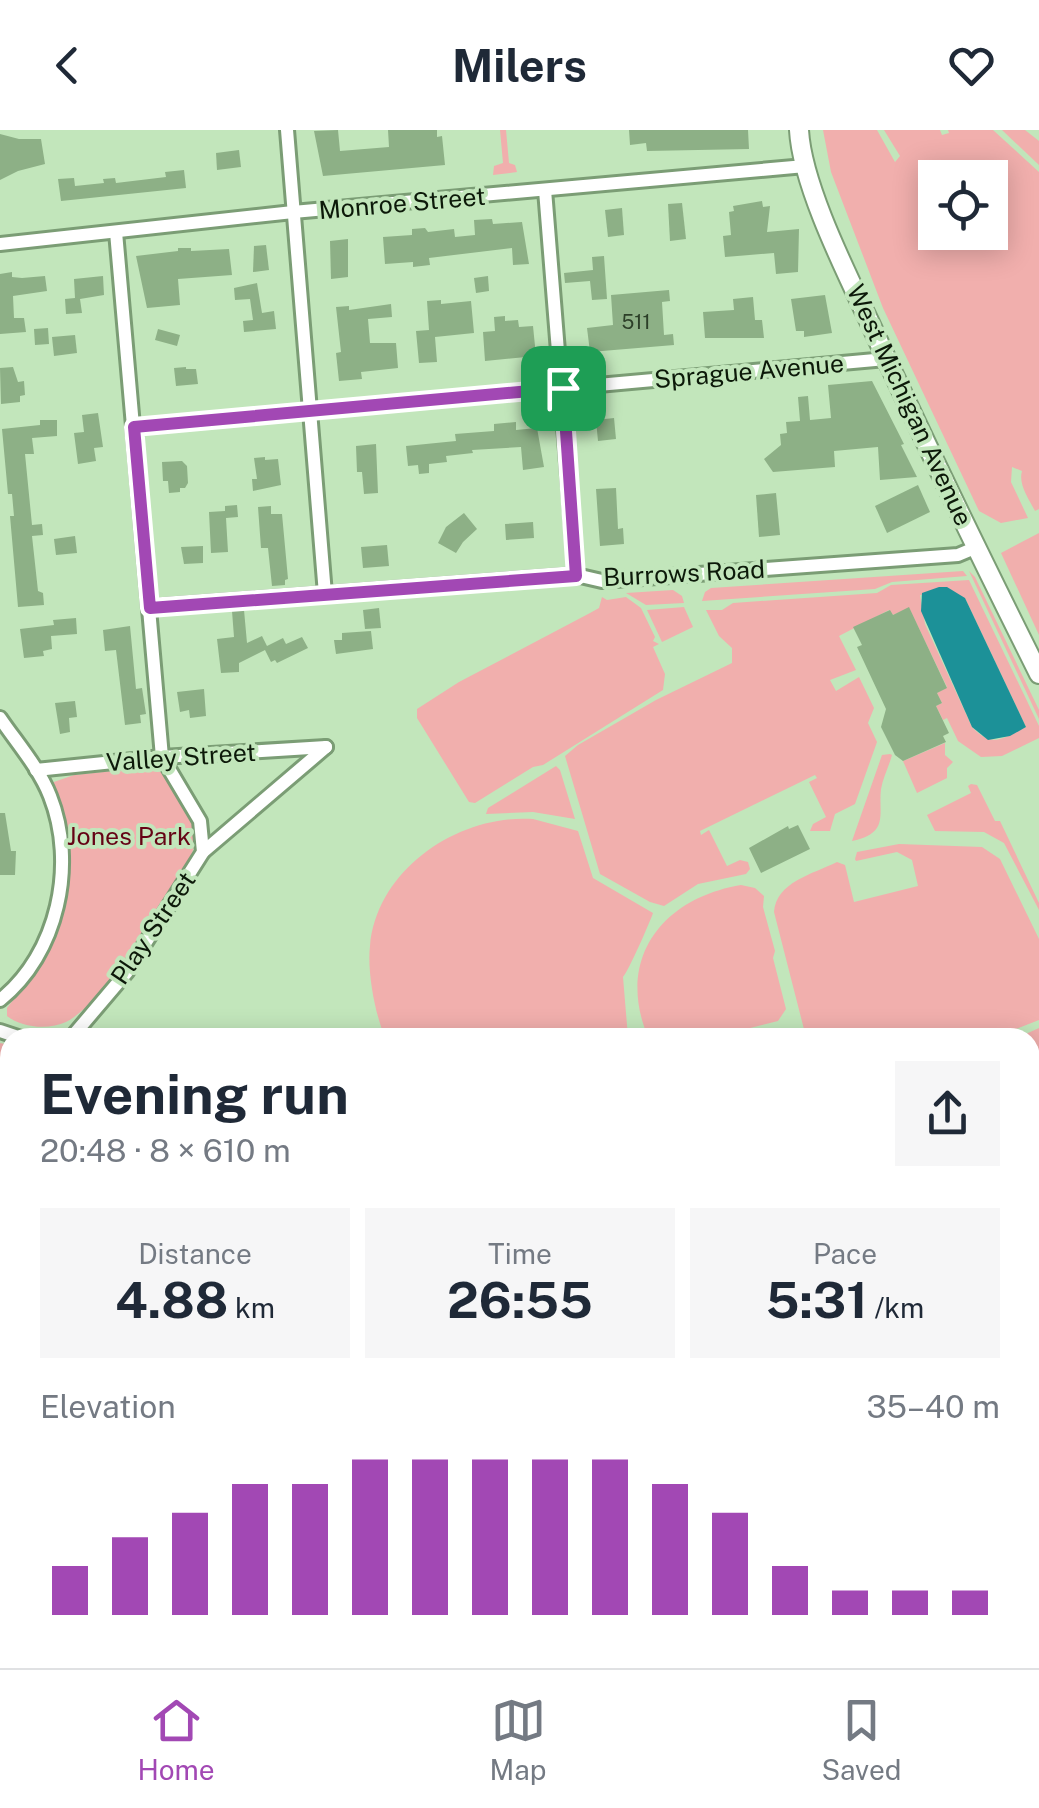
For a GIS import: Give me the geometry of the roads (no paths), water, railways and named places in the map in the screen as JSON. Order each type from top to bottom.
[{"type":"street","points":[[287,130],[325,594]]},
{"type":"street","name":"West Michigan Avenue","points":[[799,130],[804,166],[852,286],[1039,674]]},
{"type":"street","name":"Monroe Street","points":[[0,244],[294,212],[804,166]]},
{"type":"street","points":[[544,190],[576,576]]},
{"type":"street","points":[[116,232],[162,757]]},
{"type":"street","name":"Sprague Avenue","points":[[134,427],[886,359]]},
{"type":"street","name":"Burrows Road","points":[[150,608],[576,576],[602,581],[958,555],[977,548]]},
{"type":"street","points":[[0,718],[48,791],[56,819],[61,888],[37,956],[16,987],[0,1000]]},
{"type":"street","name":"Valley Street","points":[[36,770],[326,747],[203,852]]},
{"type":"street","name":"Play Street","points":[[80,1028],[127,972],[203,852],[200,822],[162,757]]},
{"type":"water","points":[[947,587],[965,598],[1026,727],[1010,736],[988,740],[972,727],[921,611],[922,593]]},
{"type":"park label","name":"Jones Park","points":[[129,836]]}]
